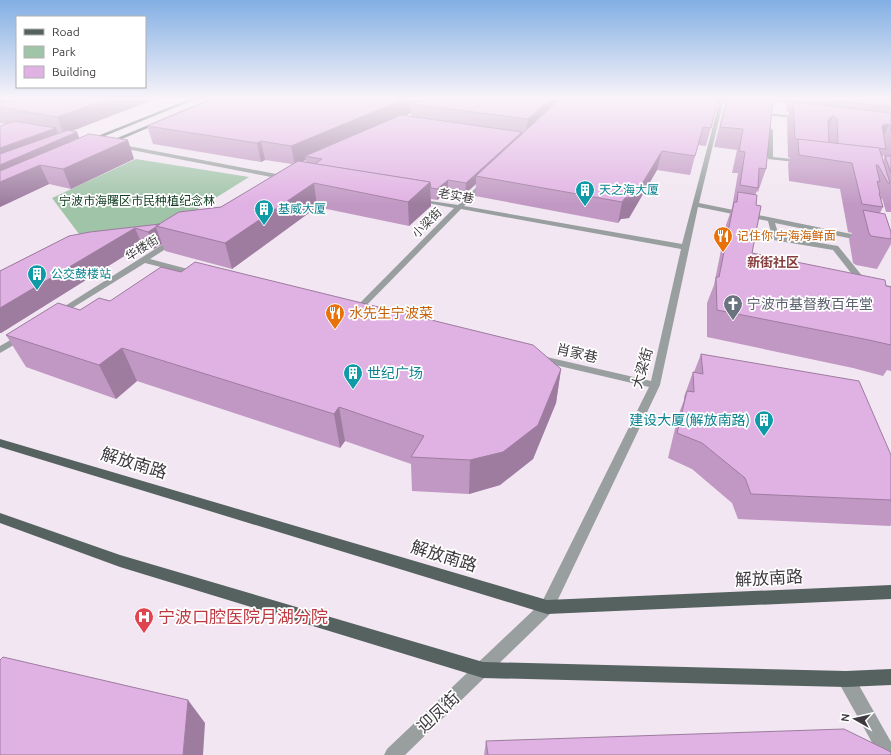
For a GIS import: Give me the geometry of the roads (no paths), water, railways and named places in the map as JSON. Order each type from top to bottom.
[{"type":"main road","points":[[81,142],[101,134]]},
{"type":"main road","points":[[98,147],[129,134]]},
{"type":"main road","name":"解放南路","points":[[0,443],[547,607],[891,592]]},
{"type":"main road","points":[[0,518],[120,561],[483,670],[846,679],[891,677]]},
{"type":"street","name":"大梁街","points":[[483,670],[547,607],[655,385],[685,247],[713,134]]},
{"type":"street","points":[[770,134],[770,158],[805,162]]},
{"type":"street","points":[[105,144],[293,179]]},
{"type":"street","points":[[271,180],[292,170]]},
{"type":"street","name":"小梁街","points":[[352,314],[490,176]]},
{"type":"street","name":"老实巷","points":[[411,199],[685,247]]},
{"type":"street","points":[[696,204],[844,236],[874,240]]},
{"type":"street","points":[[771,219],[776,238],[835,248],[865,284],[891,288]]},
{"type":"street","name":"华楼街","points":[[52,317],[177,239]]},
{"type":"street","points":[[144,260],[206,276]]},
{"type":"street","points":[[0,350],[26,334]]},
{"type":"street","name":"肖家巷","points":[[530,356],[655,385]]},
{"type":"street","name":"迎凤街","points":[[393,755],[483,670]]},
{"type":"street","points":[[846,679],[889,755]]},
{"type":"place","name":"天之海大厦","points":[[585,207]]},
{"type":"place","name":"基威大厦","points":[[264,226]]},
{"type":"place","name":"记住你 宁海海鲜面","points":[[723,253]]},
{"type":"place","name":"公交鼓楼站","points":[[37,291]]},
{"type":"place","name":"宁波市基督教百年堂","points":[[733,321]]},
{"type":"place","name":"水先生宁波菜","points":[[335,330]]},
{"type":"place","name":"世纪广场","points":[[353,390]]},
{"type":"place","name":"建设大厦(解放南路)","points":[[764,437]]},
{"type":"place","name":"宁波口腔医院月湖分院","points":[[144,634]]},
{"type":"district","name":"新街社区","points":[[773,262]]},
{"type":"park label","name":"宁波市海曙区市民种植纪念林","points":[[137,201]]}]
